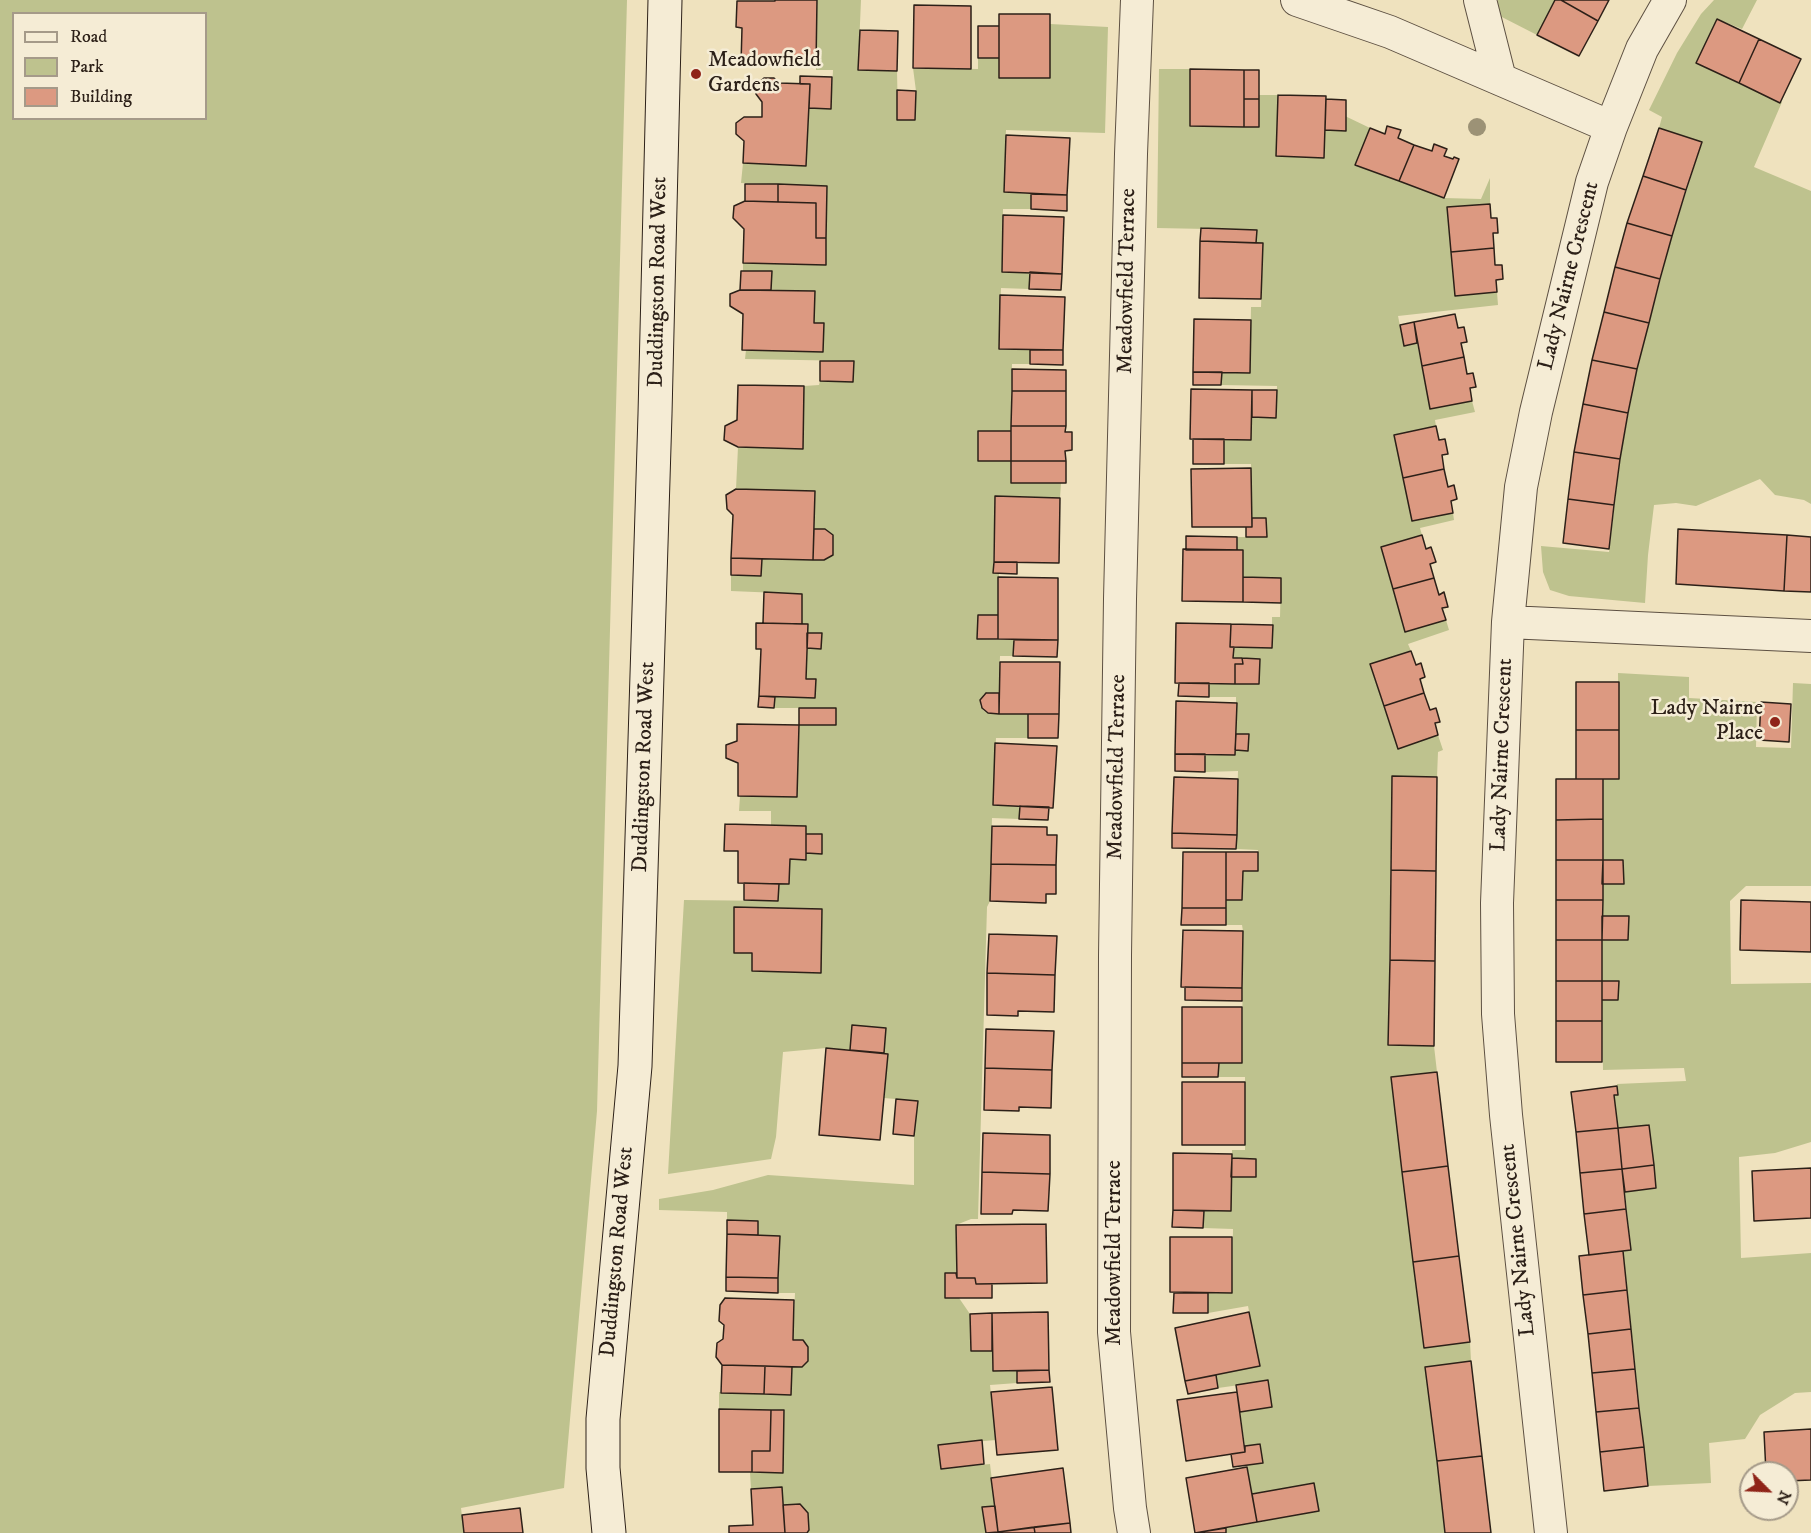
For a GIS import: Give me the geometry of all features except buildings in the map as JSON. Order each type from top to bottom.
[{"type":"street","name":"Duddingston Road West","points":[[609,1533],[603,1468],[603,1419],[635,1066],[655,437],[665,0]]},
{"type":"street","name":"Meadowfield Terrace","points":[[1134,1533],[1114,1332],[1114,1296],[1115,955],[1120,598],[1137,0]]},
{"type":"street","points":[[1297,0],[1390,32],[1611,127]]},
{"type":"street","points":[[1480,0],[1500,79]]},
{"type":"street","name":"Lady Nairne Crescent","points":[[1551,1533],[1499,1049],[1497,903],[1508,622],[1521,487],[1536,411],[1592,182],[1642,49],[1670,0]]},
{"type":"street","points":[[1508,622],[1811,636]]},
{"type":"green space","points":[[0,0],[627,0],[597,1111],[564,1488],[461,1508],[464,1533],[0,1533]]},
{"type":"green space","points":[[817,0],[861,0],[858,70],[897,71],[898,120],[915,120],[916,91],[913,68],[978,69],[978,58],[999,58],[999,78],[1050,78],[1050,24],[1108,27],[1105,133],[1006,130],[1004,192],[1031,194],[1031,209],[1003,209],[1002,271],[1030,272],[1029,289],[1001,288],[999,349],[1030,350],[1030,364],[1012,364],[1011,431],[978,431],[978,460],[1011,461],[1011,483],[1061,483],[1060,498],[995,496],[993,573],[999,573],[998,615],[978,615],[977,639],[1014,640],[1013,656],[1000,656],[999,693],[984,694],[980,700],[980,706],[988,713],[1028,714],[1028,738],[996,738],[993,805],[1020,806],[1019,819],[992,818],[990,901],[987,907],[978,1219],[971,1219],[956,1225],[956,1273],[946,1273],[945,1298],[959,1298],[970,1314],[971,1351],[992,1351],[993,1371],[1017,1371],[1017,1383],[990,1385],[996,1440],[938,1445],[941,1469],[990,1464],[995,1506],[982,1508],[986,1533],[807,1533],[809,1530],[808,1513],[799,1504],[783,1505],[782,1487],[751,1489],[750,1472],[783,1473],[784,1410],[719,1409],[719,1392],[791,1395],[792,1367],[802,1367],[808,1361],[808,1347],[803,1340],[793,1340],[795,1293],[778,1293],[779,1236],[758,1235],[758,1221],[727,1220],[727,1212],[659,1210],[659,1199],[713,1190],[768,1175],[914,1185],[914,1136],[918,1101],[884,1098],[888,1054],[884,1053],[886,1028],[853,1026],[850,1050],[826,1048],[783,1052],[776,1137],[771,1159],[668,1174],[684,900],[778,901],[779,884],[789,883],[790,859],[805,860],[806,853],[822,854],[822,834],[806,834],[806,826],[771,825],[771,811],[739,811],[740,796],[797,797],[799,725],[836,725],[836,708],[774,708],[775,697],[806,679],[807,648],[821,649],[821,633],[807,633],[802,624],[802,594],[731,591],[731,575],[761,576],[762,559],[824,560],[833,555],[833,535],[825,529],[814,529],[815,492],[736,489],[738,447],[803,449],[804,386],[819,385],[820,381],[853,382],[854,361],[745,359],[746,350],[823,351],[824,324],[814,323],[815,291],[771,290],[771,272],[743,271],[743,263],[825,265],[827,186],[741,183],[743,163],[806,165],[809,108],[831,109],[833,70],[816,70]]},
{"type":"green space","points":[[1498,0],[1555,0],[1537,35],[1494,13]]},
{"type":"green space","points":[[1714,0],[1757,0],[1742,29],[1717,19],[1696,63],[1782,102],[1754,167],[1811,191],[1811,504],[1804,500],[1775,495],[1760,479],[1696,506],[1676,503],[1654,505],[1645,603],[1569,596],[1550,590],[1543,572],[1541,546],[1609,552],[1620,459],[1637,369],[1672,236],[1702,143],[1659,128],[1662,117],[1649,110],[1677,53],[1701,14]]},
{"type":"green space","points":[[1159,69],[1190,69],[1190,126],[1258,127],[1259,95],[1278,95],[1276,156],[1324,158],[1325,130],[1345,131],[1345,116],[1370,128],[1356,165],[1444,198],[1481,199],[1490,178],[1490,204],[1448,207],[1455,295],[1497,292],[1498,305],[1398,316],[1404,346],[1417,343],[1430,409],[1472,401],[1475,412],[1435,420],[1436,426],[1394,435],[1412,521],[1453,513],[1454,520],[1420,528],[1422,535],[1381,547],[1405,631],[1446,620],[1449,630],[1408,644],[1411,651],[1370,665],[1398,748],[1438,735],[1443,750],[1438,752],[1437,777],[1392,777],[1388,1045],[1434,1046],[1437,1072],[1391,1078],[1424,1348],[1470,1342],[1471,1361],[1426,1367],[1445,1533],[1226,1533],[1226,1528],[1319,1511],[1252,1494],[1247,1465],[1263,1463],[1260,1444],[1245,1446],[1240,1412],[1272,1407],[1268,1381],[1218,1388],[1216,1375],[1260,1366],[1248,1306],[1208,1313],[1208,1293],[1232,1293],[1233,1229],[1203,1228],[1204,1211],[1231,1211],[1231,1177],[1256,1177],[1256,1159],[1232,1158],[1232,1150],[1245,1150],[1245,1077],[1218,1077],[1219,1063],[1242,1063],[1243,931],[1242,925],[1226,925],[1226,900],[1242,899],[1243,871],[1258,871],[1258,850],[1236,849],[1238,771],[1205,772],[1205,754],[1235,755],[1235,750],[1248,750],[1249,735],[1236,734],[1236,697],[1209,697],[1209,683],[1259,684],[1260,659],[1233,658],[1234,647],[1272,648],[1272,617],[1280,617],[1281,578],[1243,577],[1243,551],[1237,550],[1237,537],[1267,537],[1266,518],[1252,518],[1251,464],[1224,464],[1224,439],[1251,440],[1252,417],[1276,417],[1277,386],[1221,385],[1222,372],[1250,372],[1251,307],[1261,307],[1263,243],[1256,243],[1257,230],[1157,228]]},
{"type":"green space","points":[[1618,673],[1689,677],[1689,698],[1757,702],[1756,747],[1791,748],[1793,683],[1811,684],[1811,886],[1746,886],[1730,901],[1731,984],[1811,983],[1811,1142],[1775,1153],[1739,1157],[1741,1258],[1811,1253],[1811,1392],[1795,1393],[1760,1415],[1745,1439],[1709,1443],[1711,1483],[1648,1486],[1623,1251],[1631,1250],[1625,1192],[1656,1188],[1649,1125],[1618,1128],[1614,1095],[1618,1095],[1617,1084],[1686,1081],[1684,1068],[1603,1070],[1602,1000],[1618,1000],[1619,981],[1602,981],[1602,940],[1628,940],[1629,917],[1602,916],[1602,884],[1624,883],[1623,860],[1603,860],[1603,779],[1619,778]]},
{"type":"place","name":"Meadowfield Gardens","points":[[696,74]]},
{"type":"place","name":"Lady Nairne Place","points":[[1775,722]]}]
